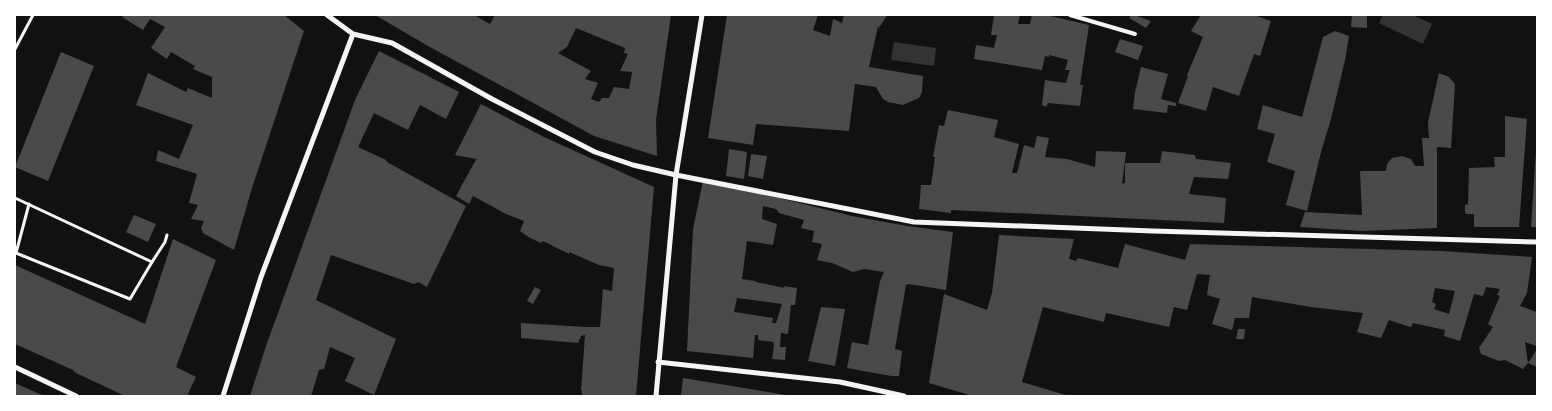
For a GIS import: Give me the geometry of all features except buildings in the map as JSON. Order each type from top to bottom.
[{"type":"street","points":[[327,15],[354,34],[392,42],[492,100],[596,152],[633,165],[676,175],[914,222],[1172,232],[1537,242]]},
{"type":"street","points":[[656,396],[676,175],[702,15]]},
{"type":"street","points":[[223,396],[261,277],[354,34]]},
{"type":"street","points":[[658,362],[840,382],[904,396]]},
{"type":"street","points":[[15,367],[76,396]]},
{"type":"lane","points":[[1070,15],[1134,34]]},
{"type":"path","points":[[15,49],[33,15]]},
{"type":"path","points":[[15,198],[152,262]]},
{"type":"path","points":[[29,204],[16,253],[130,299],[165,242],[167,235]]},
{"type":"shaded area","points":[[1383,15],[1413,15],[1432,24],[1423,44],[1379,23]]},
{"type":"shaded area","points":[[894,42],[936,48],[934,66],[891,60]]}]
